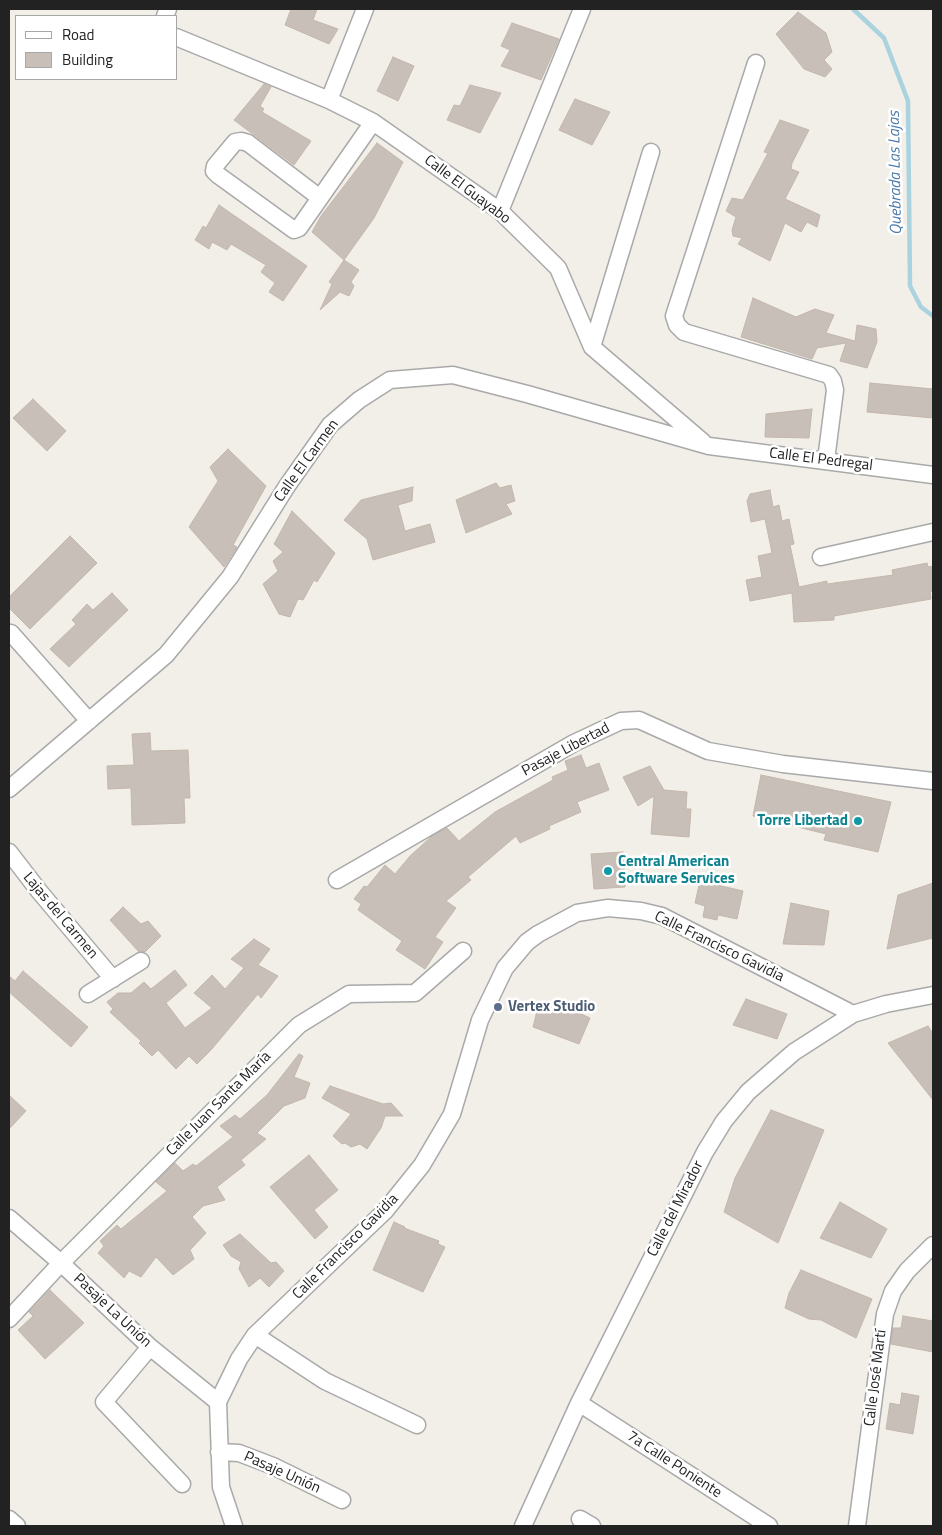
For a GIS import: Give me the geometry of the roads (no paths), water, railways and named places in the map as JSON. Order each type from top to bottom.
[{"type":"street","points":[[329,100],[365,9]]},
{"type":"street","points":[[500,211],[582,9]]},
{"type":"street","name":"Calle El Guayabo","points":[[178,38],[329,100],[373,122],[500,211],[558,268],[592,347],[709,446]]},
{"type":"street","points":[[756,62],[674,316],[677,325],[684,332],[829,375],[835,390],[826,460]]},
{"type":"street","points":[[320,198],[248,143],[234,142],[215,166],[214,171],[218,176],[294,230],[299,228],[320,198],[373,122]]},
{"type":"street","points":[[592,347],[651,152]]},
{"type":"street","name":"Calle El Carmen","points":[[9,789],[166,655],[230,577],[287,486],[330,425],[359,400],[390,380],[453,375],[709,446]]},
{"type":"street","name":"Calle El Pedregal","points":[[709,446],[933,475]]},
{"type":"street","points":[[821,557],[933,532]]},
{"type":"street","points":[[11,633],[89,721]]},
{"type":"street","name":"Pasaje Libertad","points":[[337,880],[574,743],[621,721],[639,720],[708,750],[783,764],[933,781]]},
{"type":"street","name":"Lajas del Carmen","points":[[9,852],[113,979]]},
{"type":"street","name":"Calle Francisco Gavidia","points":[[234,1526],[221,1487],[218,1402],[239,1359],[255,1335],[385,1211],[422,1165],[452,1114],[480,1020],[505,968],[527,942],[556,923],[577,913],[602,908],[620,908],[662,916],[852,1014]]},
{"type":"street","name":"Calle Juan Santa María","points":[[9,1319],[61,1263],[299,1024],[349,994],[415,993],[463,951]]},
{"type":"street","points":[[88,994],[141,961]]},
{"type":"street","name":"Calle del Mirador","points":[[523,1526],[579,1403],[705,1152],[724,1121],[748,1092],[794,1052],[852,1014],[886,1004],[933,994]]},
{"type":"street","name":"Pasaje La Unión","points":[[9,1218],[61,1263],[150,1347],[218,1402]]},
{"type":"street","name":"Calle José Martí","points":[[857,1526],[885,1314],[893,1292],[902,1278],[933,1245]]},
{"type":"street","points":[[255,1335],[325,1381],[416,1425]]},
{"type":"street","points":[[150,1347],[104,1402],[182,1484]]},
{"type":"street","name":"7a Calle Poniente","points":[[579,1403],[769,1526]]},
{"type":"street","name":"Pasaje Unión","points":[[219,1452],[240,1453],[273,1466],[342,1500]]},
{"type":"street","points":[[9,1519],[17,1526]]},
{"type":"waterway","name":"Quebrada Las Lajas","points":[[853,9],[884,38],[908,101],[910,286],[921,307],[933,316]]},
{"type":"place","name":"Torre Libertad","points":[[858,821]]},
{"type":"place","name":"Central American Software Services","points":[[608,871]]},
{"type":"place","name":"Vertex Studio","points":[[498,1007]]}]
